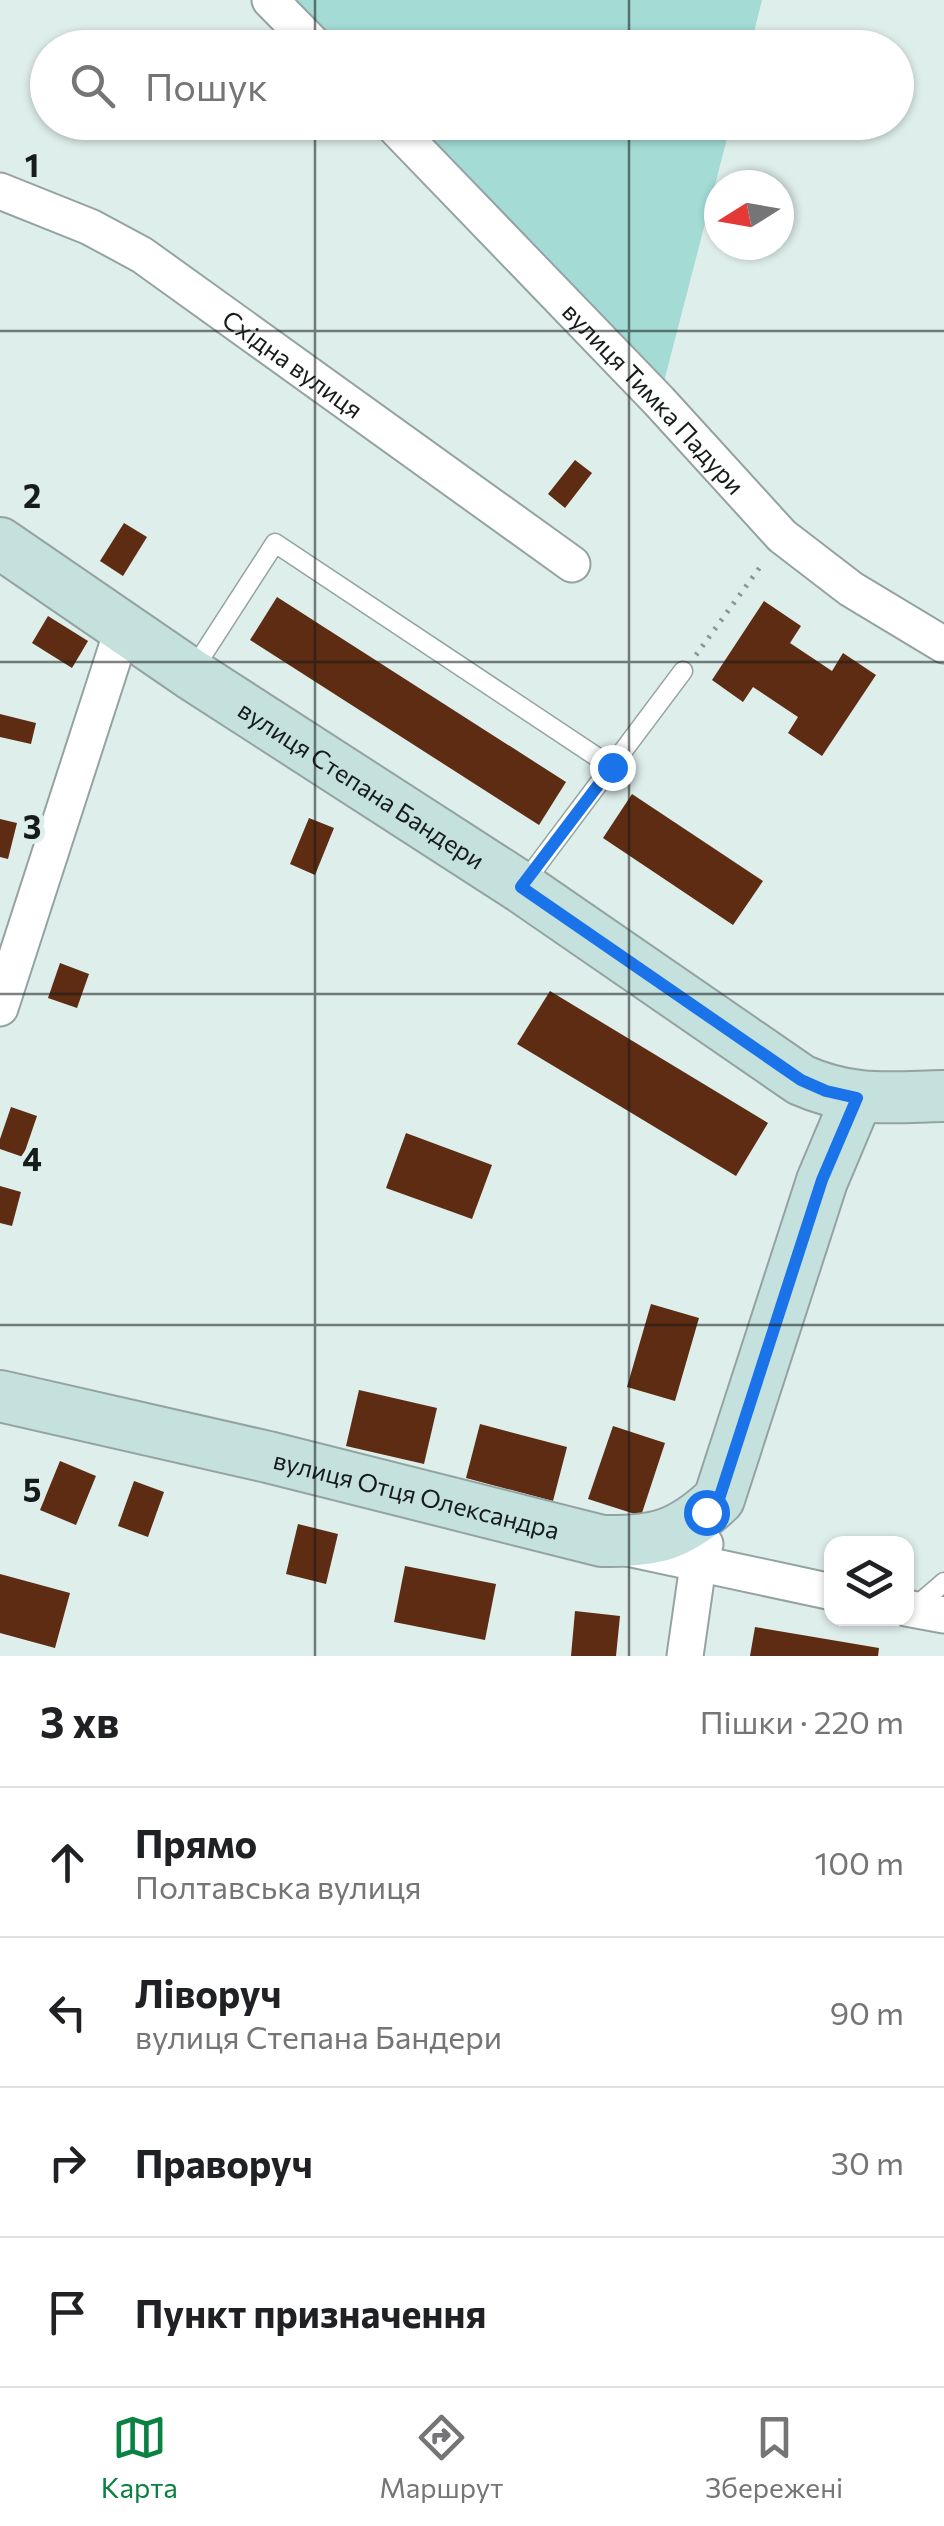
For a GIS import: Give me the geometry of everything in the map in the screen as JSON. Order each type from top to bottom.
[{"type":"street","points":[[270,0],[299,30]]},
{"type":"street","name":"вулиця Тимка Падури","points":[[407,140],[659,400],[782,536],[852,589],[944,645]]},
{"type":"street","name":"Східна вулиця","points":[[0,192],[90,227],[142,255],[572,564]]},
{"type":"street","name":"вулиця Степана Бандери","points":[[0,543],[191,674],[521,887],[801,1080],[857,1098],[944,1096]]},
{"type":"street","points":[[0,1008],[123,628]]},
{"type":"street","points":[[685,1656],[698,1565],[822,1180],[857,1098]]},
{"type":"street","name":"вулиця Отця Олександра","points":[[0,1396],[268,1457],[698,1565],[824,1590]]},
{"type":"street","points":[[602,1541],[663,1537],[692,1523],[719,1499]]},
{"type":"lane","points":[[191,674],[275,543],[612,767]]},
{"type":"lane","points":[[521,887],[684,672]]},
{"type":"lane","points":[[921,1611],[944,1582]]},
{"type":"path","points":[[684,672],[782,536]]},
{"type":"shaded area","points":[[270,0],[762,0],[754,30],[300,30]]},
{"type":"shaded area","points":[[406,140],[727,140],[719,170],[704,170],[704,227],[659,401]]},
{"type":"building","points":[[575,460],[592,473],[565,508],[548,494]]},
{"type":"building","points":[[124,523],[147,537],[123,576],[100,561]]},
{"type":"building","points":[[277,597],[566,782],[539,825],[250,640]]},
{"type":"building","points":[[764,601],[801,626],[790,643],[832,671],[843,653],[876,675],[822,756],[788,733],[798,717],[753,687],[743,702],[712,680]]},
{"type":"building","points":[[48,616],[88,641],[72,668],[32,643]]},
{"type":"building","points":[[0,714],[36,723],[31,744],[0,737]]},
{"type":"building","points":[[632,794],[763,881],[733,925],[603,838]]},
{"type":"building","points":[[309,818],[334,828],[315,875],[290,864]]},
{"type":"building","points":[[0,819],[17,823],[8,859],[0,857]]},
{"type":"building","points":[[60,963],[89,974],[77,1008],[48,998]]},
{"type":"building","points":[[550,991],[768,1123],[736,1176],[517,1044]]},
{"type":"building","points":[[11,1107],[37,1116],[23,1157],[0,1149]]},
{"type":"building","points":[[406,1133],[492,1165],[472,1219],[386,1188]]},
{"type":"building","points":[[0,1186],[21,1192],[12,1226],[0,1223]]},
{"type":"building","points":[[651,1304],[699,1318],[675,1401],[627,1387]]},
{"type":"building","points":[[359,1390],[437,1408],[424,1464],[346,1446]]},
{"type":"building","points":[[480,1424],[567,1447],[553,1501],[466,1478]]},
{"type":"building","points":[[613,1426],[665,1443],[641,1516],[588,1499]]},
{"type":"building","points":[[60,1461],[96,1476],[76,1525],[40,1510]]},
{"type":"building","points":[[134,1481],[164,1492],[148,1537],[118,1526]]},
{"type":"building","points":[[298,1524],[338,1534],[326,1584],[286,1574]]},
{"type":"building","points":[[405,1566],[496,1584],[485,1640],[394,1622]]},
{"type":"building","points":[[0,1574],[70,1593],[55,1648],[0,1633]]},
{"type":"building","points":[[575,1611],[620,1616],[616,1656],[571,1656]]},
{"type":"building","points":[[755,1627],[879,1648],[878,1656],[750,1656]]},
{"type":"route","points":[[612,767],[521,887],[801,1080],[857,1098],[822,1180],[719,1499],[706,1512]]}]
